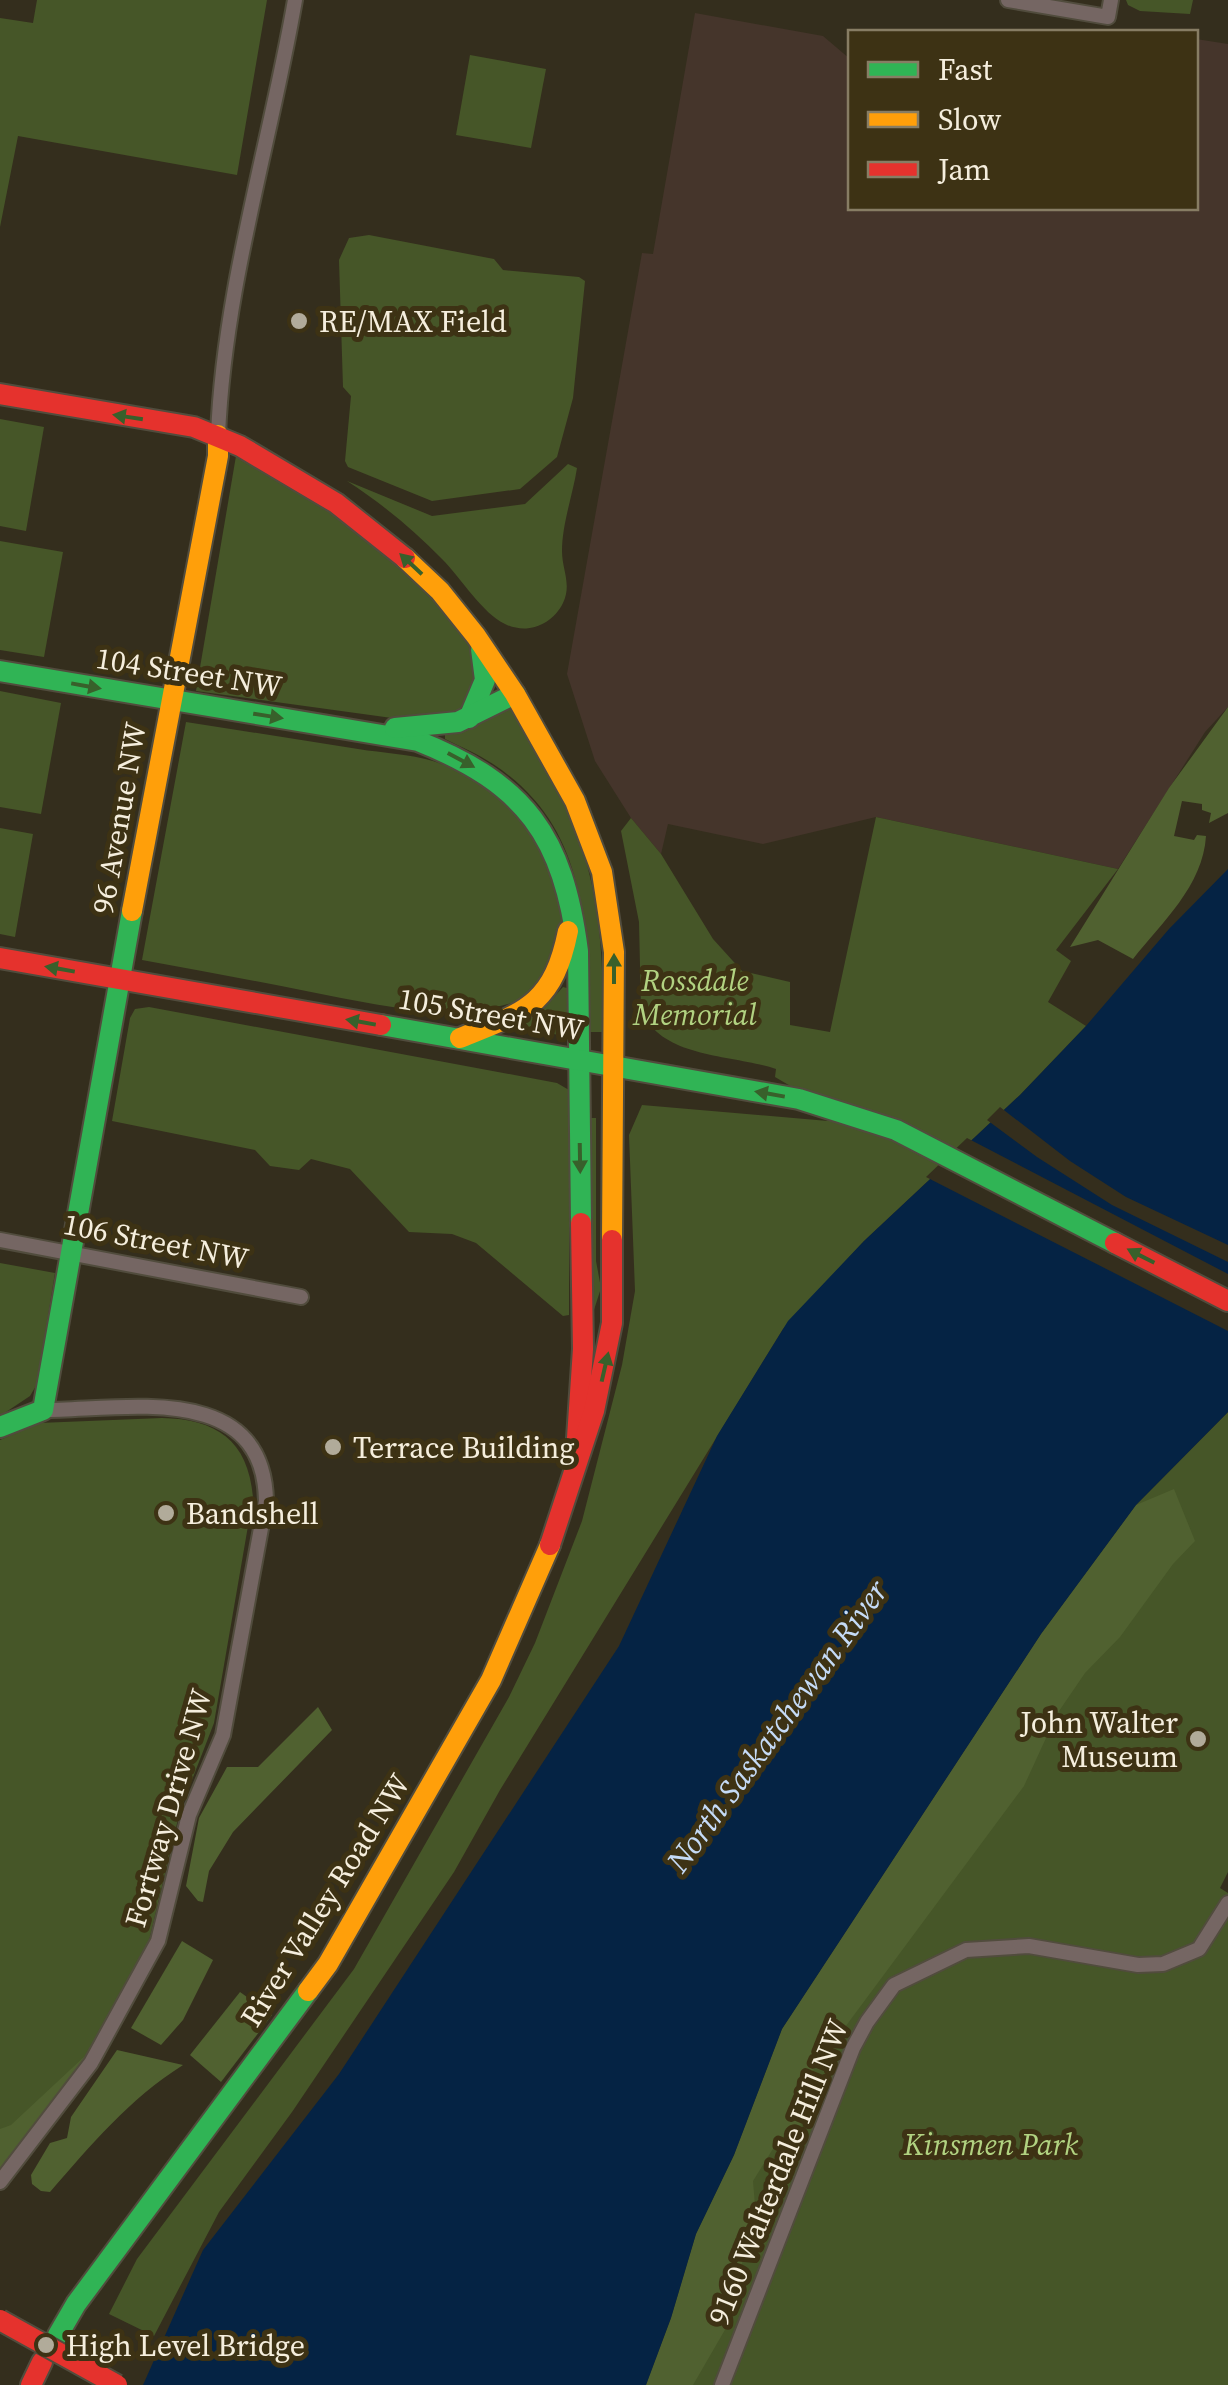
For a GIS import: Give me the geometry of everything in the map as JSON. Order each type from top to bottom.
[{"type":"main road","name":"River Valley Road NW","points":[[0,394],[194,427],[218,435],[336,503],[385,540],[440,592],[476,636],[575,801],[602,872],[614,952],[612,1324],[594,1411],[549,1548],[491,1680],[328,1964],[137,2220],[58,2334]]},
{"type":"main road","name":"96 Avenue NW","points":[[43,1410],[218,456],[218,435]]},
{"type":"main road","points":[[469,718],[485,680],[476,636]]},
{"type":"main road","name":"104 Street NW","points":[[0,671],[368,732]]},
{"type":"main road","points":[[368,732],[437,726],[469,718],[514,694]]},
{"type":"main road","points":[[368,732],[433,746],[468,762],[496,781],[544,829],[564,871],[572,899],[563,962],[556,980],[543,997],[514,1018],[456,1039]]},
{"type":"main road","name":"River Valley Road NW","points":[[572,899],[578,951],[583,1349],[576,1460]]},
{"type":"main road","name":"105 Street NW","points":[[0,958],[800,1100],[865,1118],[896,1130],[1228,1300]]},
{"type":"main road","points":[[0,1427],[43,1410]]},
{"type":"main road","points":[[0,2320],[117,2385]]},
{"type":"main road","points":[[31,2385],[42,2362]]},
{"type":"street","name":"96 Avenue NW","points":[[218,435],[229,335],[263,148],[296,0]]},
{"type":"street","points":[[1008,0],[1108,17],[1111,0]]},
{"type":"street","name":"106 Street NW","points":[[0,1240],[301,1297]]},
{"type":"street","name":"Fortway Drive NW","points":[[0,2182],[91,2063],[158,1941],[188,1815],[224,1735],[266,1501],[263,1475],[253,1450],[236,1431],[214,1416],[176,1408],[43,1410]]},
{"type":"street","name":"9160 Walterdale Hill NW","points":[[722,2385],[853,2048],[894,1985],[966,1950],[994,1946],[1029,1946],[1138,1964],[1164,1964],[1198,1949],[1228,1903]]},
{"type":"shaded area","points":[[695,13],[823,36],[848,57],[848,210],[1198,210],[1198,39],[1228,44],[1228,707],[1205,732],[1118,869],[876,817],[763,844],[668,824],[661,854],[631,818],[595,761],[567,674],[642,253],[653,254]]},
{"type":"green space","points":[[37,0],[267,0],[237,175],[18,136],[0,227],[0,18],[33,23]]},
{"type":"green space","points":[[1126,0],[1193,0],[1190,14],[1140,11]]},
{"type":"green space","points":[[470,55],[546,69],[531,148],[456,135]]},
{"type":"green space","name":"RE/MAX Field","points":[[369,235],[494,259],[503,270],[579,277],[585,281],[573,398],[557,457],[520,489],[432,501],[348,467],[345,461],[351,396],[343,387],[339,260],[349,238]]},
{"type":"green space","points":[[0,419],[44,427],[26,531],[0,526]]},
{"type":"green space","points":[[236,456],[311,498],[383,548],[436,600],[470,647],[478,670],[467,705],[458,714],[421,722],[196,691]]},
{"type":"green space","points":[[568,464],[577,468],[562,541],[566,596],[552,617],[530,628],[513,627],[497,619],[420,538],[347,481],[432,516],[525,504]]},
{"type":"green space","points":[[0,541],[63,552],[44,657],[0,650]]},
{"type":"green space","points":[[0,691],[61,703],[41,814],[0,807]]},
{"type":"green space","points":[[1228,707],[1228,813],[1209,823],[1211,813],[1202,810],[1202,804],[1182,801],[1174,836],[1194,840],[1197,835],[1206,836],[1189,887],[1133,959],[1098,940],[1070,947],[1169,788]]},
{"type":"green space","points":[[510,709],[561,796],[586,861],[599,925],[603,1032],[589,1032],[583,918],[565,850],[548,818],[525,790],[493,764],[445,739],[445,735]]},
{"type":"green space","points":[[186,722],[424,759],[458,771],[483,786],[524,826],[552,876],[561,930],[557,952],[542,983],[515,1002],[463,1011],[436,1011],[384,1006],[142,960]]},
{"type":"green space","name":"Rossdale Memorial","points":[[876,817],[1118,869],[1056,950],[1071,961],[1048,1002],[1086,1026],[1020,1095],[864,1241],[783,1329],[500,1790],[454,1872],[292,2112],[219,2212],[154,2336],[109,2314],[137,2259],[354,1969],[509,1697],[535,1643],[582,1521],[622,1365],[635,1291],[629,1135],[642,1105],[828,1121],[804,1094],[775,1077],[776,1069],[680,1046],[650,1025],[641,1009],[639,922],[621,831],[631,818],[661,854],[713,939],[742,971],[790,982],[790,1025],[830,1032]]},
{"type":"green space","points":[[0,828],[33,834],[15,937],[0,934]]},
{"type":"green space","points":[[563,987],[567,988],[568,1036],[517,1029],[543,1009]]},
{"type":"green space","points":[[149,1007],[557,1083],[569,1090],[569,1315],[563,1316],[476,1243],[452,1234],[409,1232],[350,1169],[311,1159],[299,1170],[270,1166],[255,1150],[112,1121],[130,1018],[135,1009]]},
{"type":"green space","points":[[591,1118],[596,1118],[596,1261],[601,1288],[593,1313],[589,1312]]},
{"type":"green space","points":[[0,1263],[55,1273],[37,1384],[30,1396],[0,1416]]},
{"type":"green space","name":"Kinsmen Park","points":[[1228,1412],[1228,1872],[1220,1888],[1228,1893],[1228,2385],[646,2385],[696,2234],[734,2155],[782,2029],[1041,1634],[1136,1505]]},
{"type":"green space","points":[[162,1418],[198,1423],[226,1436],[236,1447],[250,1477],[253,1497],[214,1723],[180,1811],[149,1941],[123,2000],[71,2081],[0,2170],[0,1440],[39,1423]]},
{"type":"green space","points":[[1174,1489],[1195,1541],[1173,1564],[1120,1637],[1085,1673],[1057,1714],[1024,1786],[808,2077],[800,2127],[779,2139],[753,2181],[756,2218],[743,2257],[738,2296],[726,2328],[693,2385],[646,2385],[696,2234],[734,2155],[782,2029],[1041,1634],[1136,1505]]},
{"type":"green space","points":[[318,1707],[332,1730],[233,1832],[209,1871],[203,1902],[198,1901],[186,1886],[199,1818],[227,1767],[258,1767]]},
{"type":"green space","points":[[182,1941],[213,1960],[183,2020],[161,2045],[131,2028]]},
{"type":"green space","points":[[240,1992],[272,2015],[221,2082],[190,2055]]},
{"type":"green space","points":[[117,2050],[183,2065],[128,2108],[50,2192],[41,2191],[32,2184],[31,2175],[50,2143],[67,2138],[71,2117]]},
{"type":"green space","points":[[85,2056],[71,2081],[0,2170],[0,2129],[11,2125]]},
{"type":"water","name":"North Saskatchewan River","points":[[1228,869],[1228,1412],[1136,1505],[1041,1634],[782,2029],[734,2155],[696,2234],[646,2385],[143,2385],[203,2250],[339,2074],[619,1646],[717,1436],[788,1321],[864,1241],[1020,1095]]},
{"type":"pier","points":[[1000,1107],[1070,1161],[1126,1197],[1228,1245],[1228,1262],[1112,1205],[1037,1157],[987,1120]]},
{"type":"pier","points":[[967,1138],[1228,1274],[1228,1331],[926,1177]]},
{"type":"tram line","points":[[0,2320],[120,2385]]},
{"type":"traffic: fast","points":[[469,718],[485,680],[481,649]]},
{"type":"traffic: fast","points":[[0,671],[418,741],[486,776],[512,796],[549,845],[562,876],[578,951],[581,1223]]},
{"type":"traffic: fast","points":[[395,728],[458,722],[515,694]]},
{"type":"traffic: fast","points":[[0,1427],[43,1410],[132,911]]},
{"type":"traffic: fast","points":[[381,1025],[799,1099],[896,1130],[1115,1243]]},
{"type":"traffic: fast","points":[[58,2335],[76,2304],[308,1991]]},
{"type":"traffic: slow","points":[[132,911],[218,456],[218,435]]},
{"type":"traffic: slow","points":[[405,558],[440,591],[515,694],[575,801],[602,872],[614,952],[612,1240]]},
{"type":"traffic: slow","points":[[460,1038],[533,1003],[554,975],[568,931]]},
{"type":"traffic: slow","points":[[308,1991],[328,1964],[491,1680],[550,1545]]},
{"type":"traffic: jam","points":[[0,394],[194,427],[240,446],[336,503],[405,558]]},
{"type":"traffic: jam","points":[[0,958],[381,1025]]},
{"type":"traffic: jam","points":[[577,1438],[583,1349],[581,1223]]},
{"type":"traffic: jam","points":[[550,1545],[594,1411],[612,1323],[612,1240]]},
{"type":"traffic: jam","points":[[1115,1243],[1228,1301]]},
{"type":"traffic: jam","points":[[0,2320],[117,2385]]},
{"type":"traffic: jam","points":[[31,2385],[42,2362]]},
{"type":"place","name":"RE/MAX Field","points":[[299,321]]},
{"type":"place","name":"Terrace Building","points":[[333,1447]]},
{"type":"place","name":"Bandshell","points":[[166,1513]]},
{"type":"place","name":"John Walter Museum","points":[[1198,1739]]},
{"type":"place","name":"High Level Bridge","points":[[46,2345]]}]
